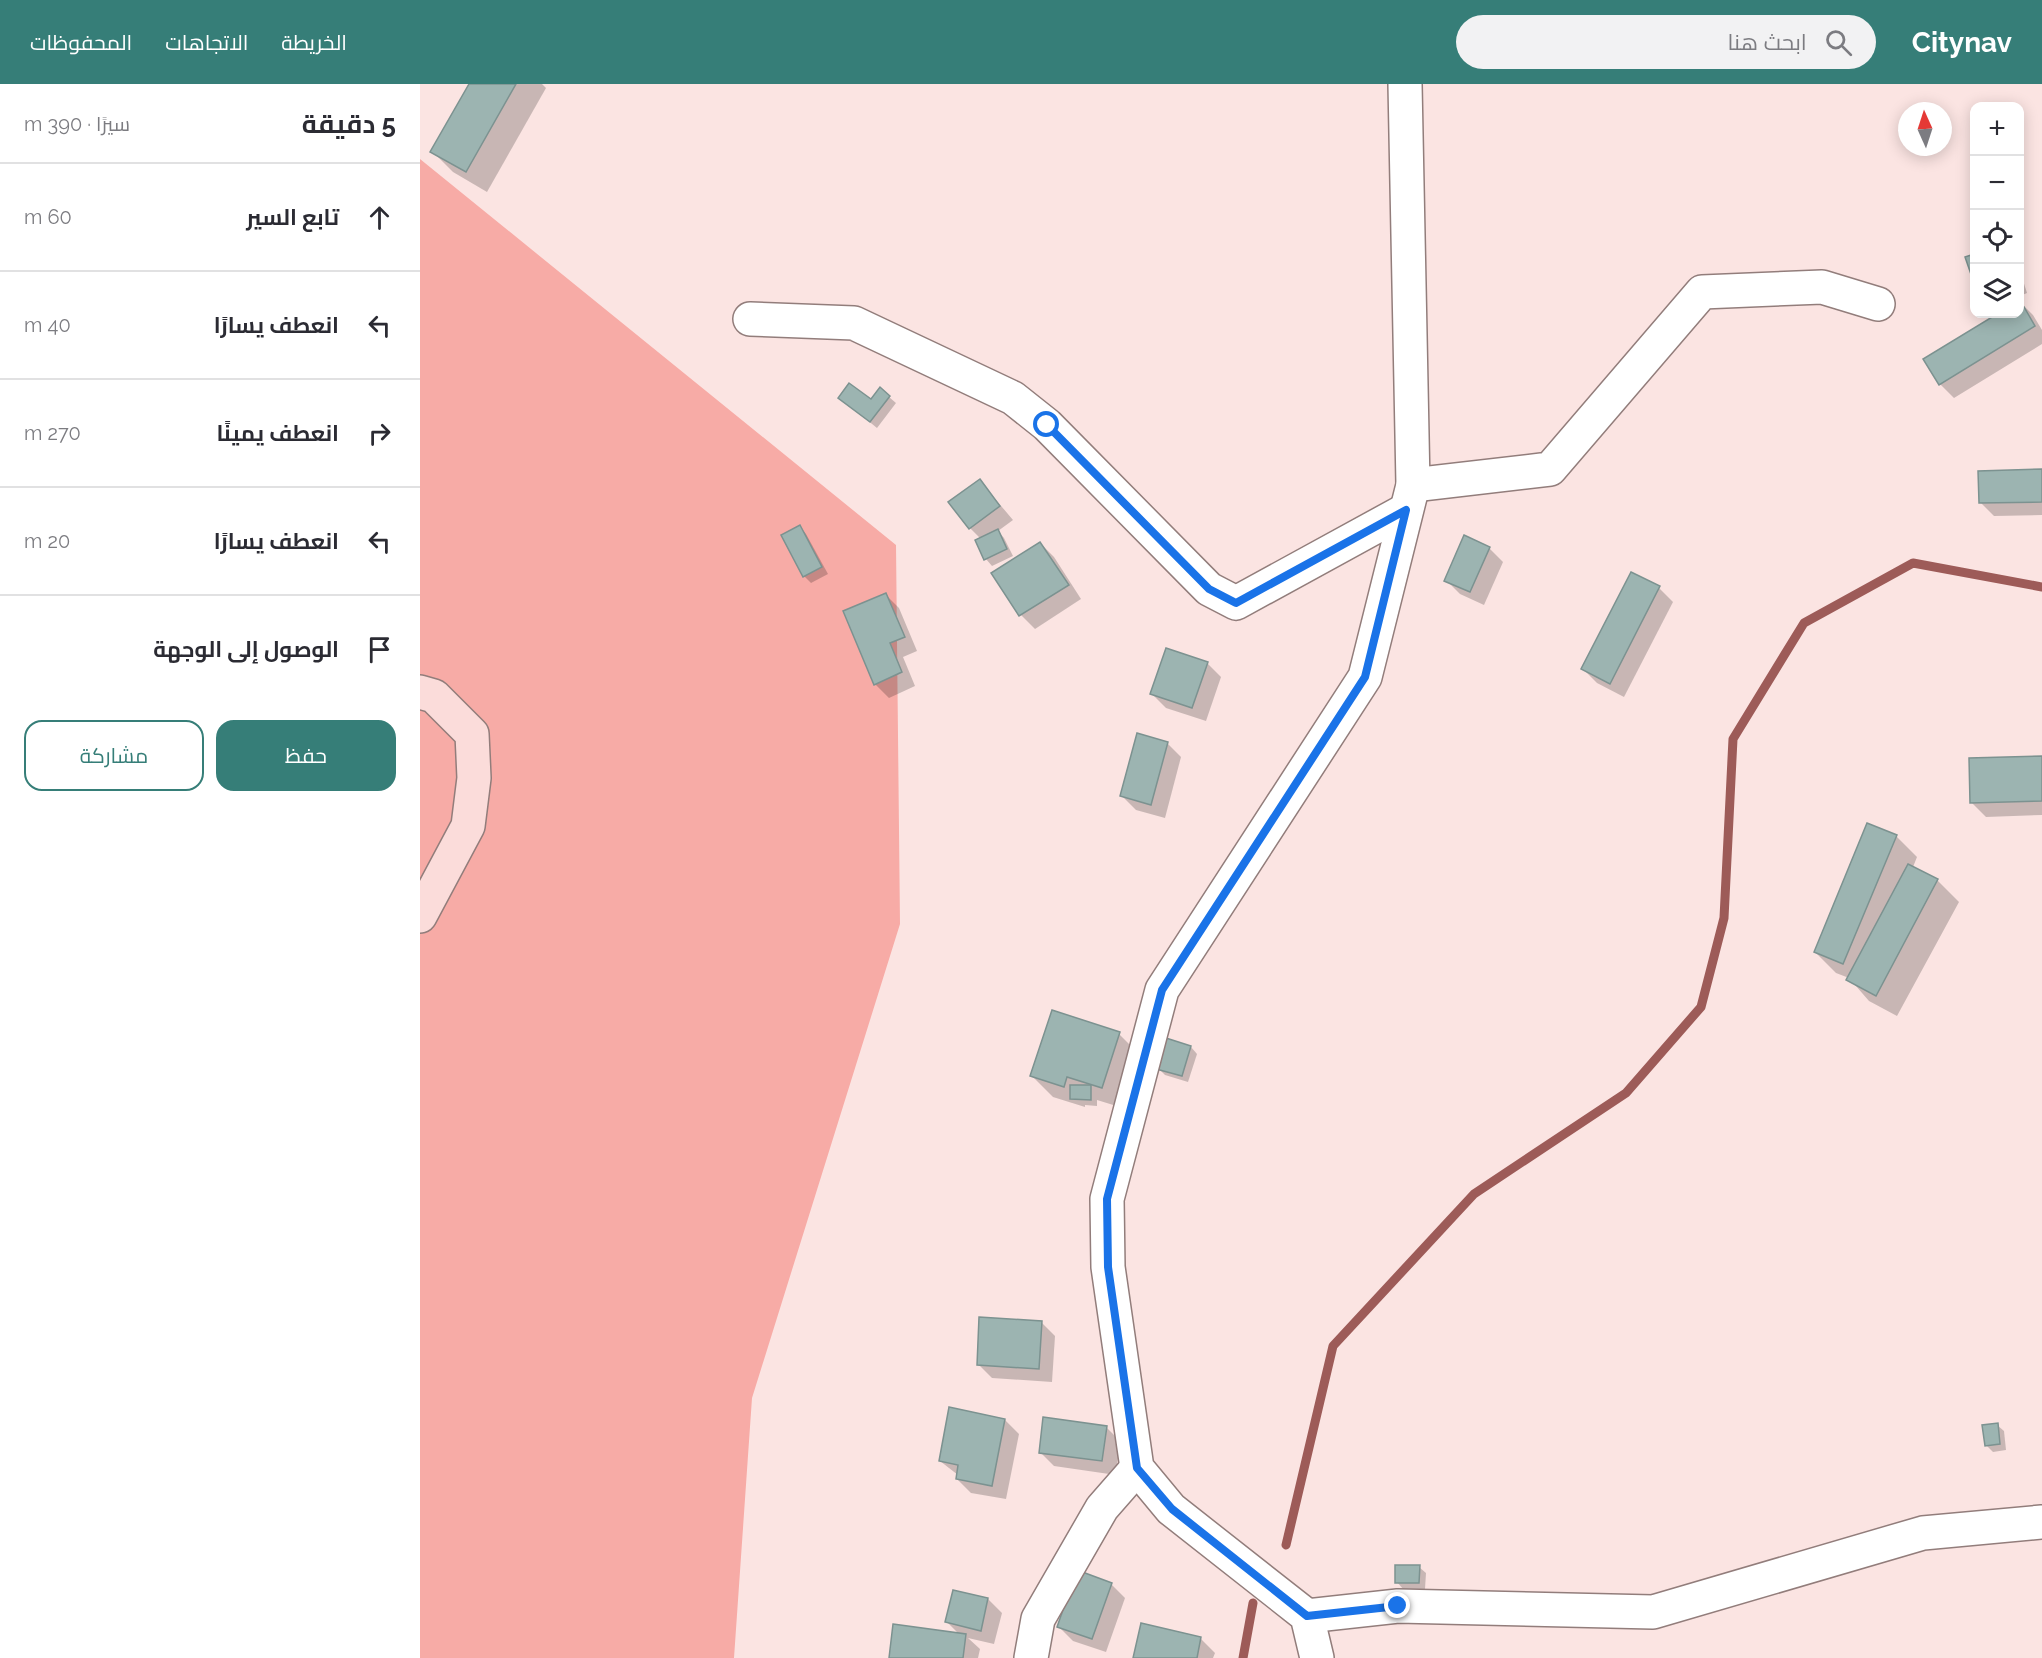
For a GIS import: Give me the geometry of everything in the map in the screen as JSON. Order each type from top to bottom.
[{"type":"main road","points":[[420,692],[434,696],[472,734],[474,778],[468,826],[420,916]]},
{"type":"street","points":[[1317,1658],[1307,1616],[1172,1509],[1137,1468],[1108,1267],[1107,1199],[1162,990],[1365,677],[1409,497],[1405,84]]},
{"type":"street","points":[[750,320],[854,323],[1013,398],[1047,425],[1209,589],[1236,603],[1409,497],[1550,469],[1702,292],[1822,287],[1878,304]]},
{"type":"street","points":[[1031,1658],[1038,1619],[1102,1508],[1137,1468]]},
{"type":"street","points":[[1307,1616],[1398,1606],[1653,1612],[1923,1533],[2042,1522]]},
{"type":"shaded area","points":[[420,159],[896,545],[900,924],[752,1398],[734,1658],[420,1658]]},
{"type":"building","points":[[469,84],[516,84],[466,172],[430,152]]},
{"type":"building","points":[[1970,255],[1970,271],[1965,257]]},
{"type":"building","points":[[2024,307],[2035,326],[1939,385],[1923,359],[1990,318],[2024,318]]},
{"type":"building","points":[[849,383],[871,399],[880,387],[890,396],[870,422],[838,398]]},
{"type":"building","points":[[2042,469],[2042,502],[1979,503],[1978,471]]},
{"type":"building","points":[[980,479],[1000,506],[969,529],[948,502]]},
{"type":"building","points":[[800,525],[822,567],[803,577],[781,535]]},
{"type":"building","points":[[998,529],[1007,549],[984,560],[975,540]]},
{"type":"building","points":[[1464,535],[1490,547],[1470,592],[1444,581]]},
{"type":"building","points":[[1040,542],[1069,585],[1019,616],[991,573]]},
{"type":"building","points":[[1631,572],[1660,586],[1610,684],[1581,669]]},
{"type":"building","points":[[886,593],[905,637],[890,643],[902,672],[874,685],[843,611]]},
{"type":"building","points":[[1166,648],[1208,662],[1192,708],[1150,694]]},
{"type":"building","points":[[1137,733],[1168,742],[1151,805],[1120,796]]},
{"type":"building","points":[[2042,756],[2042,801],[1970,803],[1969,758]]},
{"type":"building","points":[[1867,823],[1897,835],[1843,964],[1814,952]]},
{"type":"building","points":[[1908,864],[1938,879],[1876,996],[1846,980]]},
{"type":"building","points":[[1052,1010],[1120,1032],[1102,1088],[1067,1077],[1064,1087],[1030,1076]]},
{"type":"building","points":[[1166,1038],[1191,1046],[1182,1076],[1156,1069]]},
{"type":"building","points":[[1070,1085],[1091,1085],[1091,1100],[1070,1099]]},
{"type":"building","points":[[979,1317],[1042,1321],[1039,1369],[977,1365]]},
{"type":"building","points":[[949,1407],[1005,1419],[992,1486],[956,1479],[958,1465],[939,1461]]},
{"type":"building","points":[[1043,1417],[1107,1426],[1102,1461],[1039,1453]]},
{"type":"building","points":[[1998,1423],[2000,1444],[1985,1446],[1982,1425]]},
{"type":"building","points":[[1395,1565],[1420,1565],[1419,1583],[1395,1583]]},
{"type":"building","points":[[1077,1570],[1112,1583],[1092,1639],[1057,1627]]},
{"type":"building","points":[[953,1590],[988,1598],[981,1631],[945,1622]]},
{"type":"building","points":[[1141,1623],[1201,1637],[1197,1658],[1133,1658]]},
{"type":"building","points":[[893,1624],[966,1634],[963,1658],[889,1658]]},
{"type":"waterway","points":[[1286,1545],[1333,1346],[1474,1194],[1626,1093],[1701,1007],[1724,918],[1733,739],[1804,623],[1913,563],[2042,587]]},
{"type":"waterway","points":[[1243,1658],[1253,1603]]},
{"type":"route","points":[[1047,425],[1209,589],[1236,603],[1406,510],[1365,677],[1162,990],[1107,1199],[1108,1267],[1137,1468],[1172,1509],[1307,1616],[1398,1606]]}]
